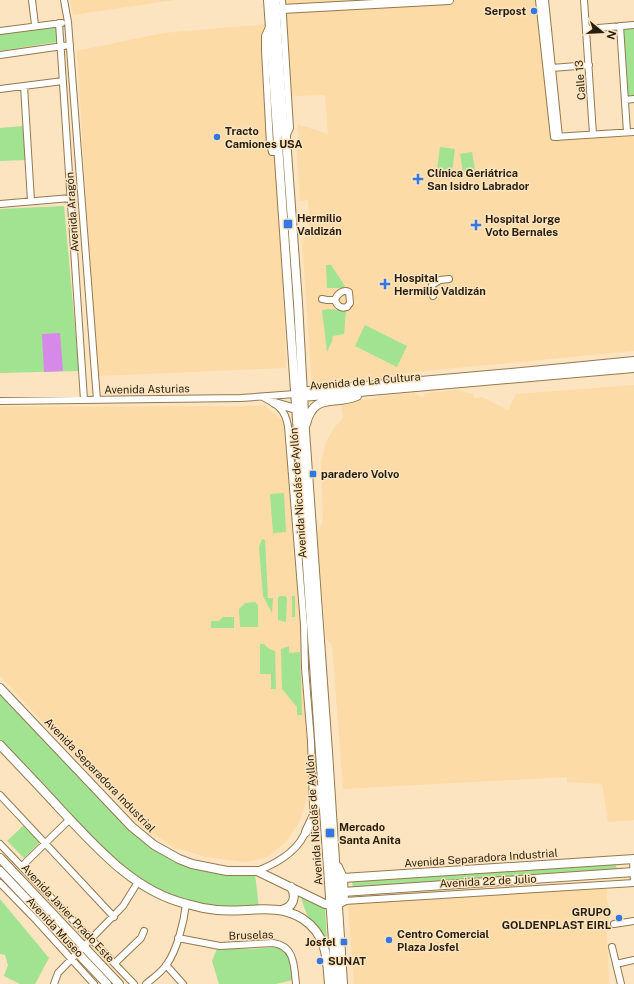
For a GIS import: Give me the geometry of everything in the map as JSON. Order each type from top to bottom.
[{"type":"main road","points":[[274,5],[449,0]]},
{"type":"main road","name":"Avenida Nicolás de Ayllón","points":[[274,5],[269,26],[279,67],[275,152],[305,431],[343,984]]},
{"type":"main road","name":"Avenida Nicolás de Ayllón","points":[[274,5],[283,122],[286,138],[298,303],[300,394],[296,409],[321,770],[337,903],[336,984]]},
{"type":"main road","name":"Avenida de La Cultura","points":[[300,394],[365,392],[634,361]]},
{"type":"main road","name":"Avenida de La Cultura","points":[[300,394],[406,381],[465,381],[634,368]]},
{"type":"main road","points":[[305,431],[310,411],[318,404],[352,398],[365,392]]},
{"type":"main road","points":[[275,403],[296,409]]},
{"type":"main road","name":"Avenida Separadora Industrial","points":[[0,688],[132,826],[154,845],[179,859],[207,868],[227,871],[257,871],[319,901],[337,903]]},
{"type":"main road","points":[[0,745],[108,858],[138,882],[158,893],[186,904],[217,910],[281,910],[286,909],[293,902],[294,891],[291,887]]},
{"type":"main road","points":[[306,832],[317,806],[321,770]]},
{"type":"main road","name":"Avenida Javier Prado Este","points":[[0,858],[119,984]]},
{"type":"main road","name":"Avenida Separadora Industrial","points":[[343,878],[634,859]]},
{"type":"main road","points":[[335,860],[343,878],[343,892],[337,903]]},
{"type":"main road","name":"Avenida Javier Prado Este","points":[[0,871],[106,984]]},
{"type":"main road","points":[[343,892],[634,872]]},
{"type":"main road","points":[[35,907],[41,907],[44,903]]},
{"type":"main road","points":[[281,910],[297,916],[309,924],[318,935],[325,948],[328,961],[329,984]]},
{"type":"main road","points":[[86,963],[87,957],[93,956]]},
{"type":"street","points":[[32,0],[35,25]]},
{"type":"street","name":"Avenida Aragón","points":[[64,0],[70,45],[97,400]]},
{"type":"street","name":"Avenida Nicolás de Ayllón","points":[[274,5],[282,0]]},
{"type":"street","points":[[539,0],[552,68],[552,95]]},
{"type":"street","points":[[545,0],[545,31],[557,137],[631,132],[625,100],[620,26]]},
{"type":"street","name":"Calle 13","points":[[584,0],[593,134]]},
{"type":"street","points":[[0,31],[35,25],[68,22]]},
{"type":"street","name":"Avenida Aragón","points":[[59,23],[84,400]]},
{"type":"street","points":[[586,29],[634,25]]},
{"type":"street","name":"Avenida Nicolás de Ayllón","points":[[269,26],[265,36],[266,84],[270,144],[275,152]]},
{"type":"street","points":[[0,55],[70,45]]},
{"type":"street","points":[[552,68],[589,65]]},
{"type":"street","name":"Avenida Nicolás de Ayllón","points":[[279,67],[290,128],[286,138]]},
{"type":"street","points":[[0,89],[63,81]]},
{"type":"street","points":[[24,86],[31,201]]},
{"type":"street","points":[[625,100],[634,99]]},
{"type":"street","points":[[0,204],[71,198]]},
{"type":"street","points":[[433,296],[432,285],[440,280],[449,279]]},
{"type":"street","points":[[322,299],[335,300]]},
{"type":"street","name":"Avenida Asturias","points":[[0,401],[264,397],[300,394]]},
{"type":"street","points":[[264,397],[275,403]]},
{"type":"street","name":"Avenida Nicolás de Ayllón","points":[[275,403],[284,412],[288,426],[304,625],[305,668],[311,741],[313,800],[311,815],[306,832]]},
{"type":"street","points":[[0,795],[114,917]]},
{"type":"street","points":[[22,866],[70,819]]},
{"type":"street","points":[[257,871],[285,858],[306,832]]},
{"type":"street","points":[[0,844],[134,984]]},
{"type":"street","points":[[634,859],[634,883]]},
{"type":"street","points":[[54,984],[58,973],[91,938],[114,917],[123,906],[138,882]]},
{"type":"street","name":"Avenida Museo","points":[[0,883],[94,984]]},
{"type":"street","name":"Avenida 22 de Julio","points":[[337,903],[634,883]]},
{"type":"street","points":[[146,984],[166,965],[178,938],[185,914],[186,904]]},
{"type":"street","points":[[614,924],[634,921]]},
{"type":"street","points":[[115,964],[141,938],[144,931]]},
{"type":"street","name":"Bruselas","points":[[178,938],[220,946],[273,943],[280,944],[287,949],[291,955],[295,970],[293,983]]},
{"type":"street","points":[[612,947],[621,984]]},
{"type":"street","points":[[616,964],[634,960]]},
{"type":"street","points":[[166,965],[183,984]]},
{"type":"shaded area","points":[[70,0],[174,0],[73,15]]},
{"type":"shaded area","points":[[283,0],[537,0],[552,141],[634,136],[634,351],[404,373],[399,379],[312,385],[302,238],[310,237],[308,200],[300,201],[296,142],[299,139],[297,124],[328,134],[325,95],[293,96],[277,105],[286,368],[97,376],[77,51],[163,33],[284,23]]},
{"type":"shaded area","points":[[60,333],[63,371],[44,372],[42,334]]},
{"type":"shaded area","points":[[634,385],[634,820],[608,822],[602,784],[567,782],[567,777],[343,789],[332,645],[326,639],[317,533],[323,521],[321,462],[326,442],[334,428],[343,418],[341,403],[414,393],[423,398],[425,393],[458,390],[473,394],[474,398],[482,397],[508,410],[516,394]]},
{"type":"shaded area","points":[[265,406],[285,422],[311,784],[300,820],[287,841],[268,857],[246,862],[206,857],[176,848],[140,826],[0,676],[0,407]]},
{"type":"shaded area","points":[[607,888],[607,899],[610,913],[607,932],[609,984],[354,984],[348,904]]},
{"type":"green space","points":[[58,27],[57,42],[0,51],[0,33]]},
{"type":"green space","points":[[634,27],[634,96],[627,97],[622,28]]},
{"type":"green space","points":[[23,126],[26,160],[0,161],[0,128]]},
{"type":"green space","points":[[440,147],[455,149],[452,172],[437,170]]},
{"type":"green space","points":[[472,152],[475,170],[463,172],[460,154]]},
{"type":"green space","points":[[64,206],[79,371],[0,373],[0,209]]},
{"type":"green space","points":[[326,265],[331,265],[345,286],[342,288],[327,288]]},
{"type":"green space","points":[[329,309],[346,312],[344,334],[333,336],[327,352],[322,310]]},
{"type":"green space","points":[[365,325],[407,346],[397,367],[355,346]]},
{"type":"green space","points":[[284,493],[286,532],[273,533],[270,494]]},
{"type":"green space","points":[[262,539],[265,540],[268,598],[273,598],[272,613],[263,596],[259,547]]},
{"type":"green space","points":[[280,596],[285,596],[287,598],[286,622],[278,620],[278,598]]},
{"type":"green space","points":[[292,596],[295,596],[295,617],[292,617]]},
{"type":"green space","points":[[255,602],[258,605],[258,627],[240,627],[239,609],[245,603]]},
{"type":"green space","points":[[223,617],[234,617],[234,628],[211,628],[211,621],[219,621]]},
{"type":"green space","points":[[260,644],[264,644],[269,649],[275,651],[276,689],[271,689],[271,674],[260,674]]},
{"type":"green space","points":[[289,646],[289,653],[300,652],[302,715],[297,715],[297,707],[282,689],[281,649]]},
{"type":"green space","points":[[0,688],[94,789],[177,862],[210,872],[239,875],[255,874],[259,908],[237,908],[186,902],[157,890],[125,871],[0,741]]},
{"type":"green space","points":[[24,825],[40,842],[24,858],[7,841]]},
{"type":"green space","points":[[615,863],[617,869],[353,888],[352,882]]},
{"type":"green space","points":[[301,894],[325,909],[327,941],[324,941],[310,919],[304,907]]},
{"type":"green space","points":[[0,899],[49,958],[35,984],[20,984],[4,976],[8,965],[5,955],[0,954]]},
{"type":"green space","points":[[278,947],[286,952],[290,960],[293,980],[276,984],[219,984],[212,961],[217,949]]},
{"type":"place","name":"Serpost","points":[[534,11]]},
{"type":"place","name":"Tracto Camiones USA","points":[[217,137]]},
{"type":"place","name":"Clínica Geriátrica San Isidro Labrador","points":[[418,179]]},
{"type":"place","name":"Hermilio Valdizán","points":[[288,224]]},
{"type":"place","name":"Hospital Jorge Voto Bernales","points":[[476,225]]},
{"type":"place","name":"Hospital Hermilio Valdizán","points":[[385,284]]},
{"type":"place","name":"paradero Volvo","points":[[313,474]]},
{"type":"place","name":"Mercado Santa Anita","points":[[330,833]]},
{"type":"place","name":"GRUPO GOLDENPLAST EIRL","points":[[619,918]]},
{"type":"place","name":"Centro Comercial Plaza Josfel","points":[[389,940]]},
{"type":"place","name":"Josfel","points":[[344,942]]},
{"type":"place","name":"SUNAT","points":[[320,961]]}]
